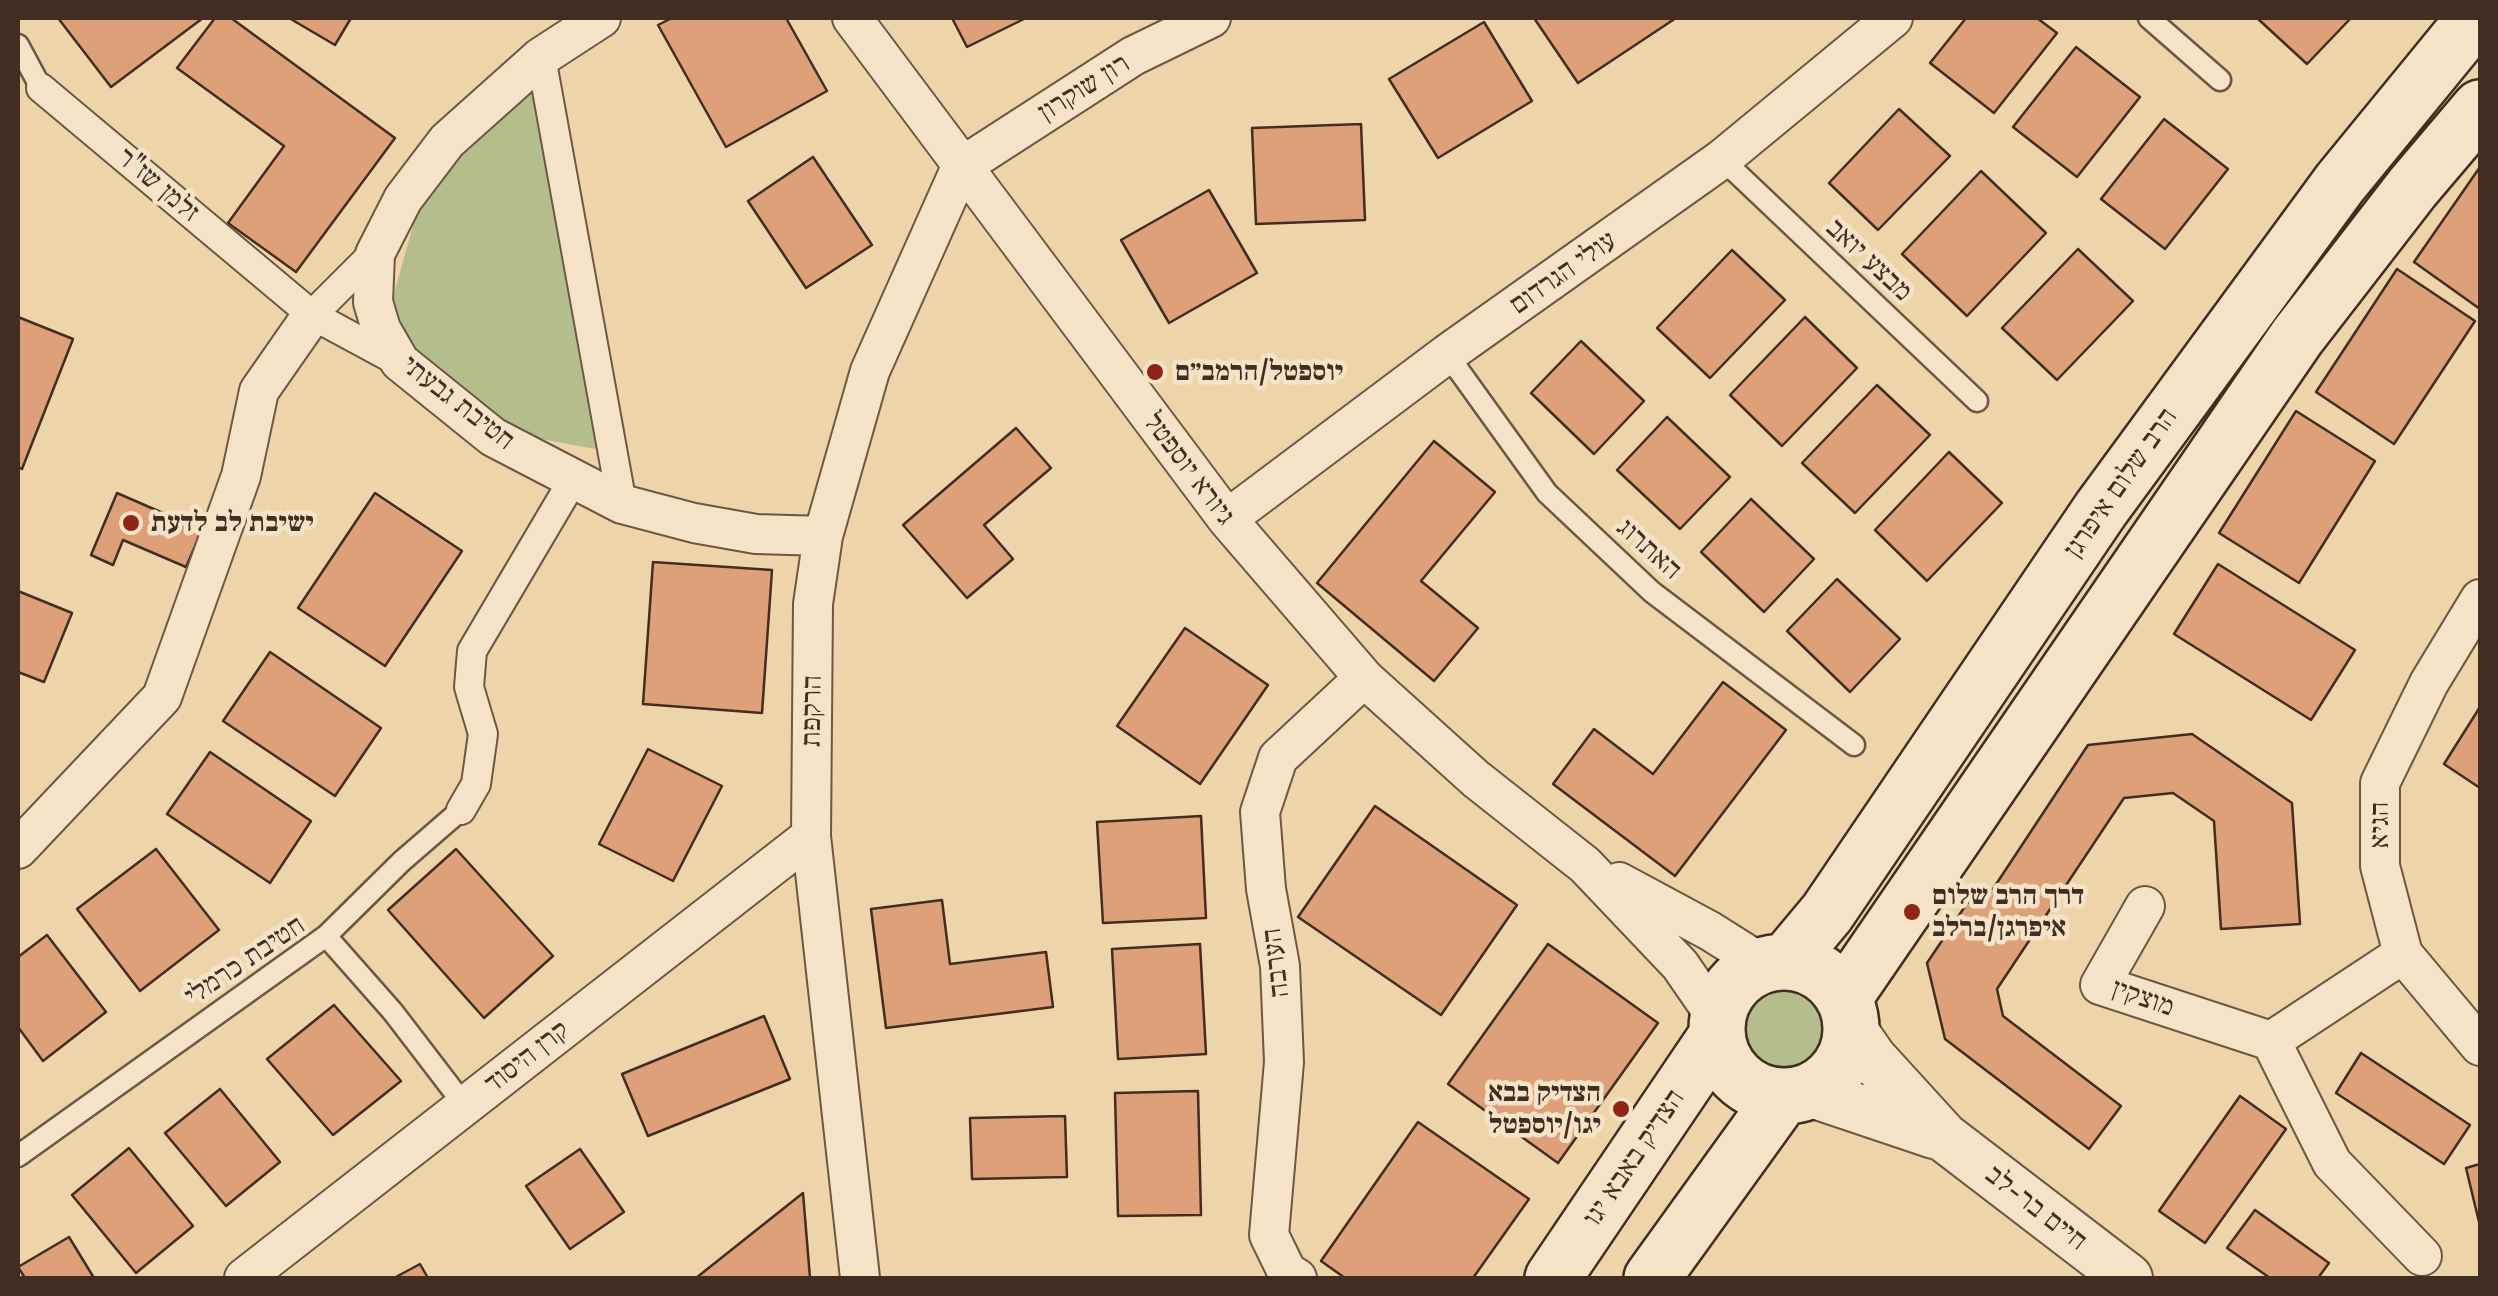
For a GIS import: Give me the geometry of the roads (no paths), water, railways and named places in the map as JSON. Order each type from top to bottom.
[{"type":"main road","name":"הרב שלום איפרגן","points":[[1775,964],[1827,914],[2100,509],[2340,184],[2475,18]]},
{"type":"main road","points":[[1652,1278],[1795,1096],[1838,1070],[1848,1052],[1848,1012],[2297,337],[2413,187],[2480,108]]},
{"type":"main road","points":[[1795,1096],[1760,1092],[1742,1082],[1727,1065],[1717,1029],[1731,987],[1746,974],[1775,964],[1817,970],[1848,1012]]},
{"type":"main road","name":"הצדיק באבא יגו","points":[[1553,1278],[1717,1029]]},
{"type":"street","name":"חטיבת גבעתי","points":[[601,18],[541,57],[447,141],[404,199],[376,251],[373,302],[380,329],[400,362],[493,437],[622,504],[756,534],[823,536]]},
{"type":"street","name":"גיורא יוספטל","points":[[852,18],[1226,520],[1364,678],[1476,779],[1586,864],[1775,964]]},
{"type":"street","name":"רון שוקרון","points":[[961,167],[1133,56],[1211,18]]},
{"type":"street","name":"עולי הגרדום","points":[[1226,520],[1447,354],[1722,160],[1892,18]]},
{"type":"street","points":[[541,57],[622,504]]},
{"type":"street","name":"זלמן שז\"ר","points":[[42,88],[312,314],[400,362]]},
{"type":"street","name":"הרקפת","points":[[860,1278],[810,836],[812,604],[823,536],[870,372],[961,167]]},
{"type":"street","points":[[18,849],[162,697],[241,476],[259,391],[312,314],[376,251]]},
{"type":"street","points":[[461,810],[476,784],[483,734],[469,687],[472,651],[573,480]]},
{"type":"street","name":"הגיא","points":[[2480,599],[2429,684],[2380,783],[2380,866],[2403,954],[2480,1046]]},
{"type":"street","name":"הערבה","points":[[1297,1278],[1287,1272],[1269,1235],[1284,1062],[1280,966],[1266,889],[1260,812],[1278,758],[1364,678]]},
{"type":"street","name":"קרן היסוד","points":[[244,1278],[810,836]]},
{"type":"street","name":"גיורא יוספטל","points":[[1586,864],[1680,965],[1717,1029]]},
{"type":"street","name":"מוצקין","points":[[2145,906],[2100,985],[2271,1041]]},
{"type":"street","points":[[2403,954],[2271,1041],[2332,1163],[2422,1256]]},
{"type":"street","name":"חיים בר-לב","points":[[1848,1012],[1872,1058],[1944,1138],[2128,1278]]},
{"type":"street","name":"חיים בר-לב","points":[[1795,1096],[1874,1111],[1944,1138]]},
{"type":"lane","points":[[2149,18],[2220,80]]},
{"type":"lane","name":"זלמן שז\"ר","points":[[18,45],[42,88]]},
{"type":"lane","name":"מבצע יואב","points":[[1722,160],[1978,401]]},
{"type":"lane","name":"האתרוג","points":[[1447,354],[1546,493],[1652,592],[1854,745]]},
{"type":"lane","points":[[326,936],[461,810]]},
{"type":"lane","name":"חטיבת כרמלי","points":[[18,1156],[326,936],[393,1012],[465,1106]]},
{"type":"place","name":"יוספטל/הרמב״ם","points":[[1155,372]]},
{"type":"place","name":"ישיבת לב לדעת","points":[[131,523]]},
{"type":"place","name":"דרך הרב שלום איפרגן/ברלב","points":[[1912,912]]},
{"type":"place","name":"הצדיק בבא יגו/יוספטל","points":[[1621,1109]]}]
